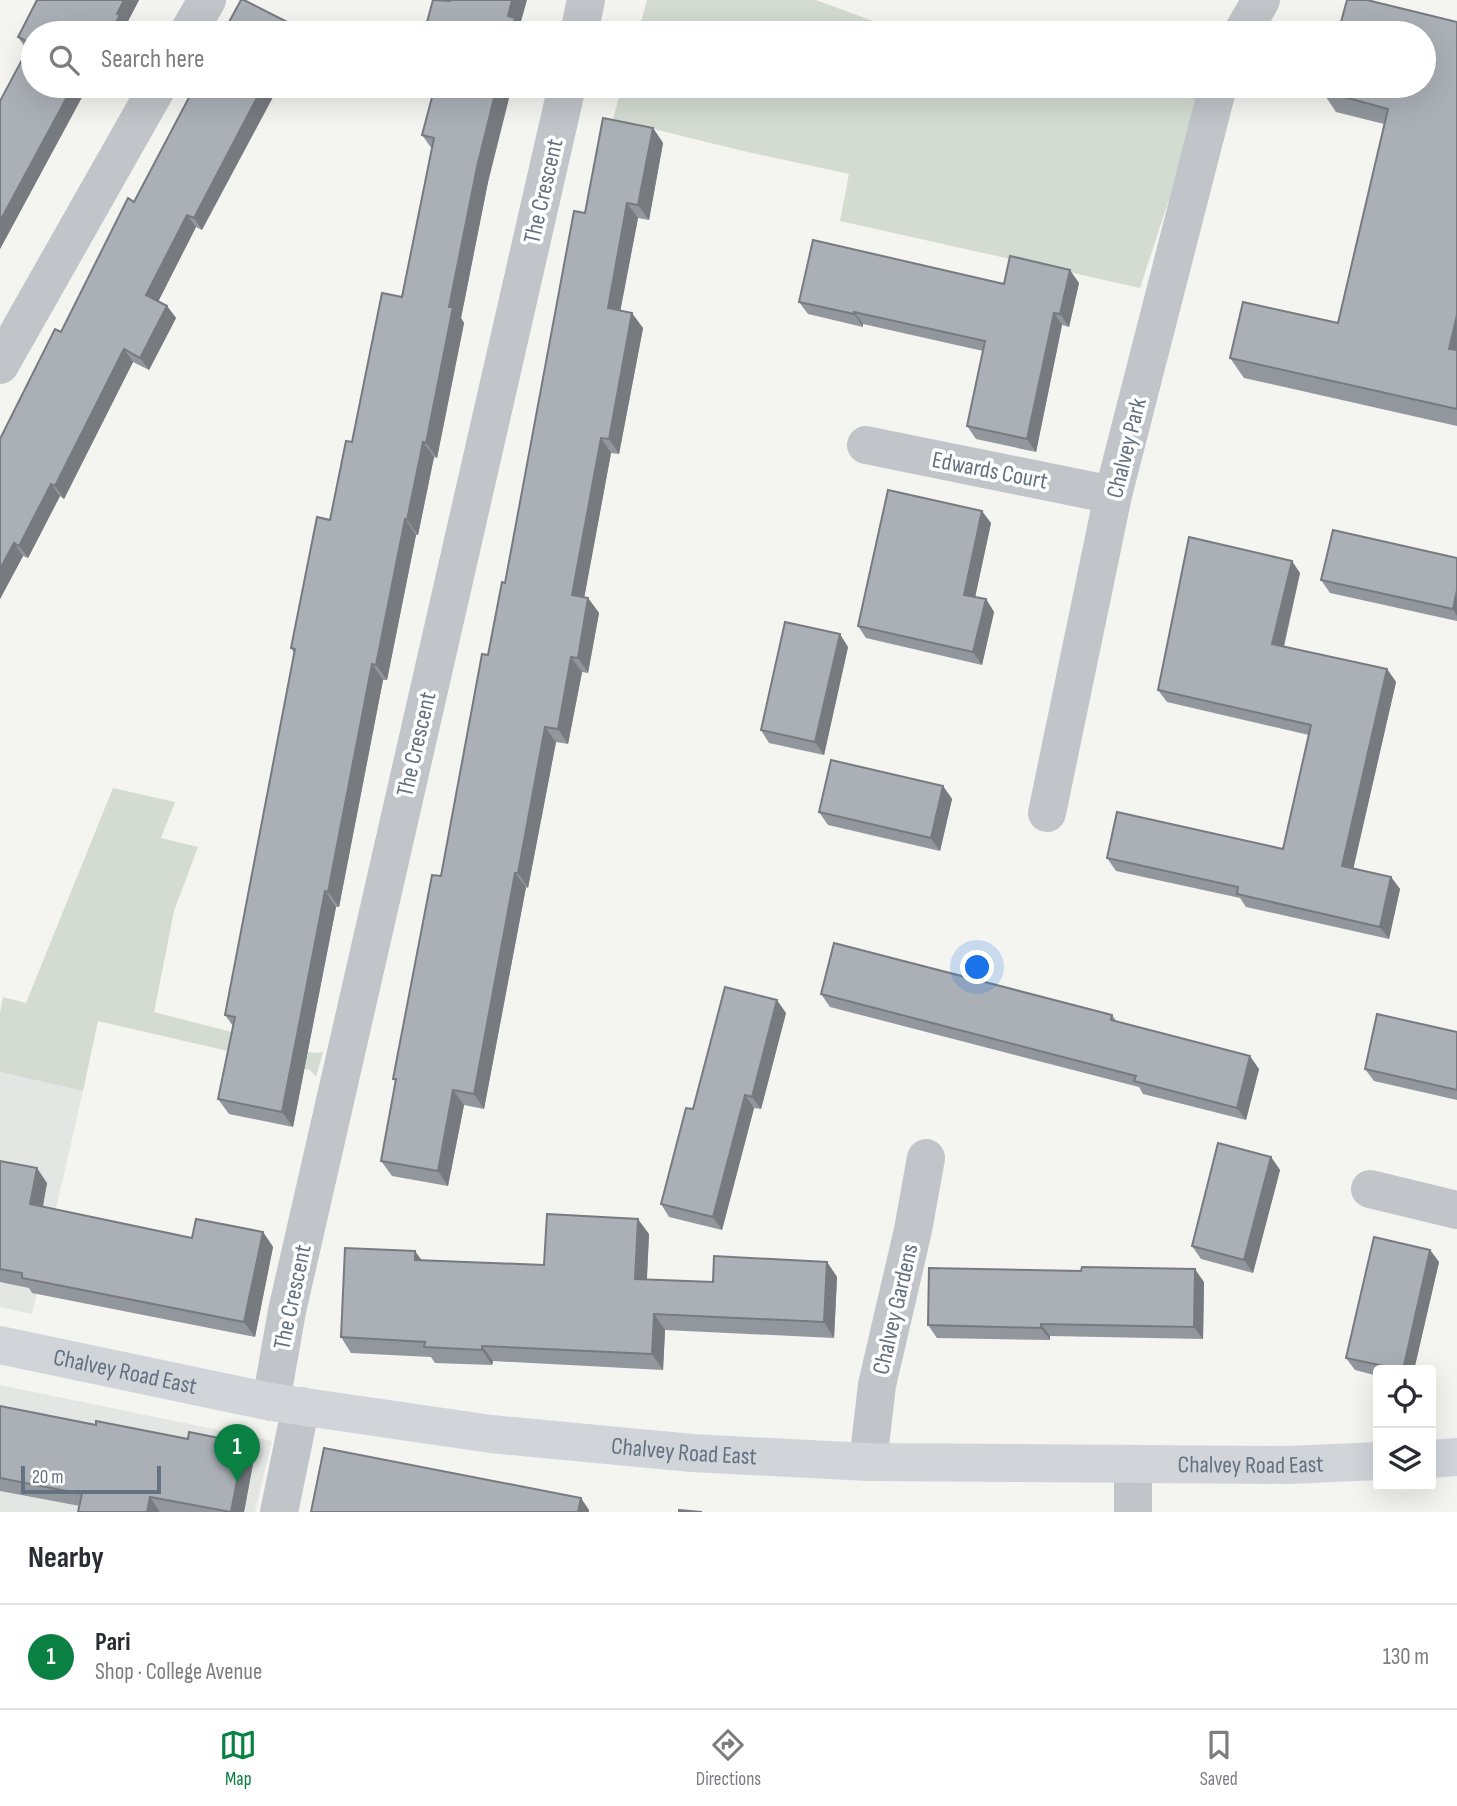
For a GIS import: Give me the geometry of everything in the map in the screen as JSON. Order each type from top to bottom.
[{"type":"street","points":[[195,21],[207,0]]},
{"type":"street","points":[[582,21],[586,0]]},
{"type":"street","points":[[1249,21],[1261,0]]},
{"type":"street","points":[[0,365],[152,98]]},
{"type":"street","name":"The Crescent","points":[[279,1512],[286,1404],[287,1311],[564,98]]},
{"type":"street","name":"Chalvey Park","points":[[1047,813],[1113,495],[1215,98]]},
{"type":"street","name":"Edwards Court","points":[[866,445],[1113,495]]},
{"type":"street","name":"Chalvey Gardens","points":[[868,1462],[877,1385],[913,1230],[926,1158]]},
{"type":"street","points":[[1370,1189],[1457,1210]]},
{"type":"street","name":"Chalvey Road East","points":[[0,1345],[286,1404],[504,1436],[692,1453],[868,1462],[1289,1465],[1373,1461]]},
{"type":"street","points":[[1436,1459],[1457,1458]]},
{"type":"street","points":[[1133,1464],[1133,1512]]},
{"type":"shaded area","points":[[647,0],[816,0],[873,21],[641,21]]},
{"type":"shaded area","points":[[619,98],[1202,98],[1140,288],[840,221],[849,174],[613,119]]},
{"type":"shaded area","points":[[113,788],[175,802],[161,838],[198,847],[174,911],[154,1012],[314,1053],[323,1052],[316,1077],[310,1070],[98,1021],[83,1091],[0,1072],[0,1013],[3,997],[26,1003]]},
{"type":"shaded area","points":[[0,1072],[83,1091],[32,1314],[0,1307]]},
{"type":"shaded area","points":[[0,1385],[272,1441],[255,1512],[0,1512]]},
{"type":"building","points":[[37,0],[124,0],[117,21],[26,21]]},
{"type":"building","points":[[241,0],[244,0],[285,21],[230,21]]},
{"type":"building","points":[[433,0],[512,0],[508,16],[515,18],[514,21],[427,21]]},
{"type":"building","points":[[1347,0],[1367,0],[1457,22],[1457,315],[1449,349],[1457,350],[1457,409],[1230,358],[1243,302],[1338,323],[1388,109],[1348,98],[1436,98],[1436,21],[1341,21]]},
{"type":"building","points":[[21,62],[21,98],[67,98],[0,221],[0,101]]},
{"type":"building","points":[[189,98],[257,98],[194,218],[187,215],[146,295],[167,306],[140,358],[124,349],[55,486],[51,484],[19,546],[14,543],[0,569],[0,439],[55,329],[61,332],[128,198],[134,202]]},
{"type":"building","points":[[432,98],[494,98],[477,167],[449,307],[453,307],[426,443],[423,442],[407,520],[405,519],[376,665],[372,664],[282,1112],[218,1099],[235,1017],[225,1015],[295,649],[291,648],[317,517],[330,520],[346,441],[352,442],[382,293],[402,297],[434,138],[422,135]]},
{"type":"building","points":[[603,118],[653,128],[638,205],[627,203],[608,308],[632,313],[609,439],[601,438],[572,595],[588,598],[578,658],[571,657],[558,729],[545,727],[474,1094],[453,1090],[438,1171],[381,1161],[396,1079],[393,1079],[432,875],[441,876],[482,654],[488,655],[502,582],[505,583],[574,211],[585,213]]},
{"type":"building","points":[[813,240],[1004,284],[1010,256],[1070,270],[1060,314],[1054,313],[1027,439],[967,426],[985,341],[799,302]]},
{"type":"building","points":[[888,490],[982,511],[964,595],[986,599],[973,652],[858,626]]},
{"type":"building","points":[[1333,530],[1457,558],[1457,590],[1453,609],[1321,580]]},
{"type":"building","points":[[1189,537],[1292,561],[1272,644],[1387,669],[1342,866],[1391,877],[1380,927],[1237,894],[1238,887],[1107,858],[1117,812],[1283,849],[1311,725],[1158,690]]},
{"type":"building","points":[[785,622],[840,634],[815,742],[761,730]]},
{"type":"building","points":[[831,760],[943,786],[931,838],[819,812]]},
{"type":"building","points":[[834,943],[1112,1015],[1111,1020],[1250,1056],[1237,1108],[1134,1081],[1136,1076],[821,994]]},
{"type":"building","points":[[725,987],[777,1000],[752,1097],[745,1095],[713,1217],[661,1204],[686,1108],[693,1109]]},
{"type":"building","points":[[1377,1014],[1457,1032],[1457,1090],[1365,1069]]},
{"type":"building","points":[[1218,1143],[1271,1157],[1244,1260],[1192,1246]]},
{"type":"building","points":[[0,1161],[37,1168],[30,1204],[192,1238],[196,1219],[263,1232],[244,1322],[22,1278],[22,1273],[0,1269]]},
{"type":"building","points":[[547,1214],[638,1219],[635,1279],[713,1282],[714,1256],[827,1262],[824,1322],[654,1314],[652,1354],[482,1346],[482,1350],[424,1347],[425,1342],[341,1337],[345,1248],[415,1251],[415,1260],[544,1265]]},
{"type":"building","points":[[1374,1237],[1430,1250],[1404,1365],[1379,1365],[1346,1358]]},
{"type":"building","points":[[1082,1267],[1195,1269],[1194,1327],[1041,1324],[1041,1328],[928,1325],[929,1268],[1081,1271]]},
{"type":"building","points":[[0,1406],[96,1425],[96,1421],[188,1439],[189,1432],[244,1443],[231,1512],[150,1497],[147,1512],[78,1512],[82,1494],[0,1478]]},
{"type":"building","points":[[324,1448],[581,1498],[578,1512],[311,1512]]},
{"type":"place","name":"Pari","points":[[237,1482]]}]
